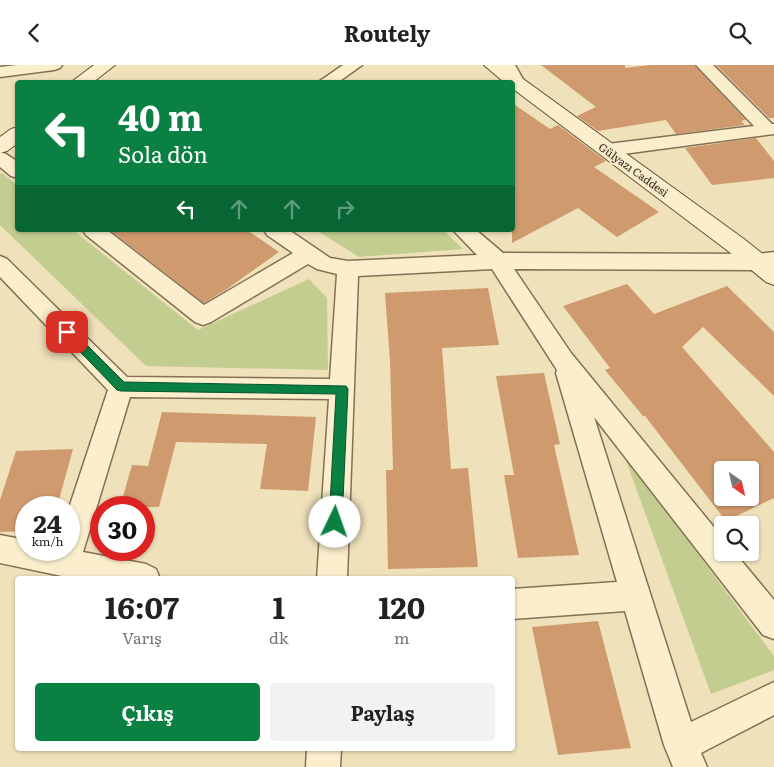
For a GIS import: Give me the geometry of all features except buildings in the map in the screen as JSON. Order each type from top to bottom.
[{"type":"street","points":[[0,72],[54,65]]},
{"type":"street","points":[[84,80],[106,65]]},
{"type":"street","points":[[329,80],[354,65]]},
{"type":"street","name":"Gülyazı Caddesi","points":[[493,65],[513,80]]},
{"type":"street","points":[[506,65],[517,83]]},
{"type":"street","points":[[704,65],[771,130]]},
{"type":"street","name":"Gülyazı Caddesi","points":[[517,83],[769,266]]},
{"type":"street","points":[[608,150],[771,130]]},
{"type":"street","points":[[0,147],[15,135]]},
{"type":"street","points":[[0,158],[15,170]]},
{"type":"street","points":[[96,232],[203,316],[308,254]]},
{"type":"street","points":[[277,232],[324,264],[348,269],[498,261],[769,266]]},
{"type":"street","points":[[465,232],[498,261],[563,360],[774,625]]},
{"type":"street","points":[[0,264],[121,387],[342,389]]},
{"type":"street","points":[[332,576],[348,269]]},
{"type":"street","points":[[563,360],[686,756],[774,697]]},
{"type":"street","points":[[65,562],[121,387]]},
{"type":"street","points":[[0,549],[132,576]]},
{"type":"street","points":[[515,604],[635,595]]},
{"type":"street","points":[[323,767],[324,751]]},
{"type":"green space","points":[[2,173],[15,183],[15,232],[76,232],[198,330],[309,279],[327,298],[328,370],[146,366],[0,225],[0,174]]},
{"type":"green space","points":[[319,232],[445,232],[463,249],[359,257]]},
{"type":"green space","points":[[624,455],[774,656],[774,670],[711,694]]},
{"type":"route","points":[[67,332],[121,387],[342,389],[335,522]]}]
